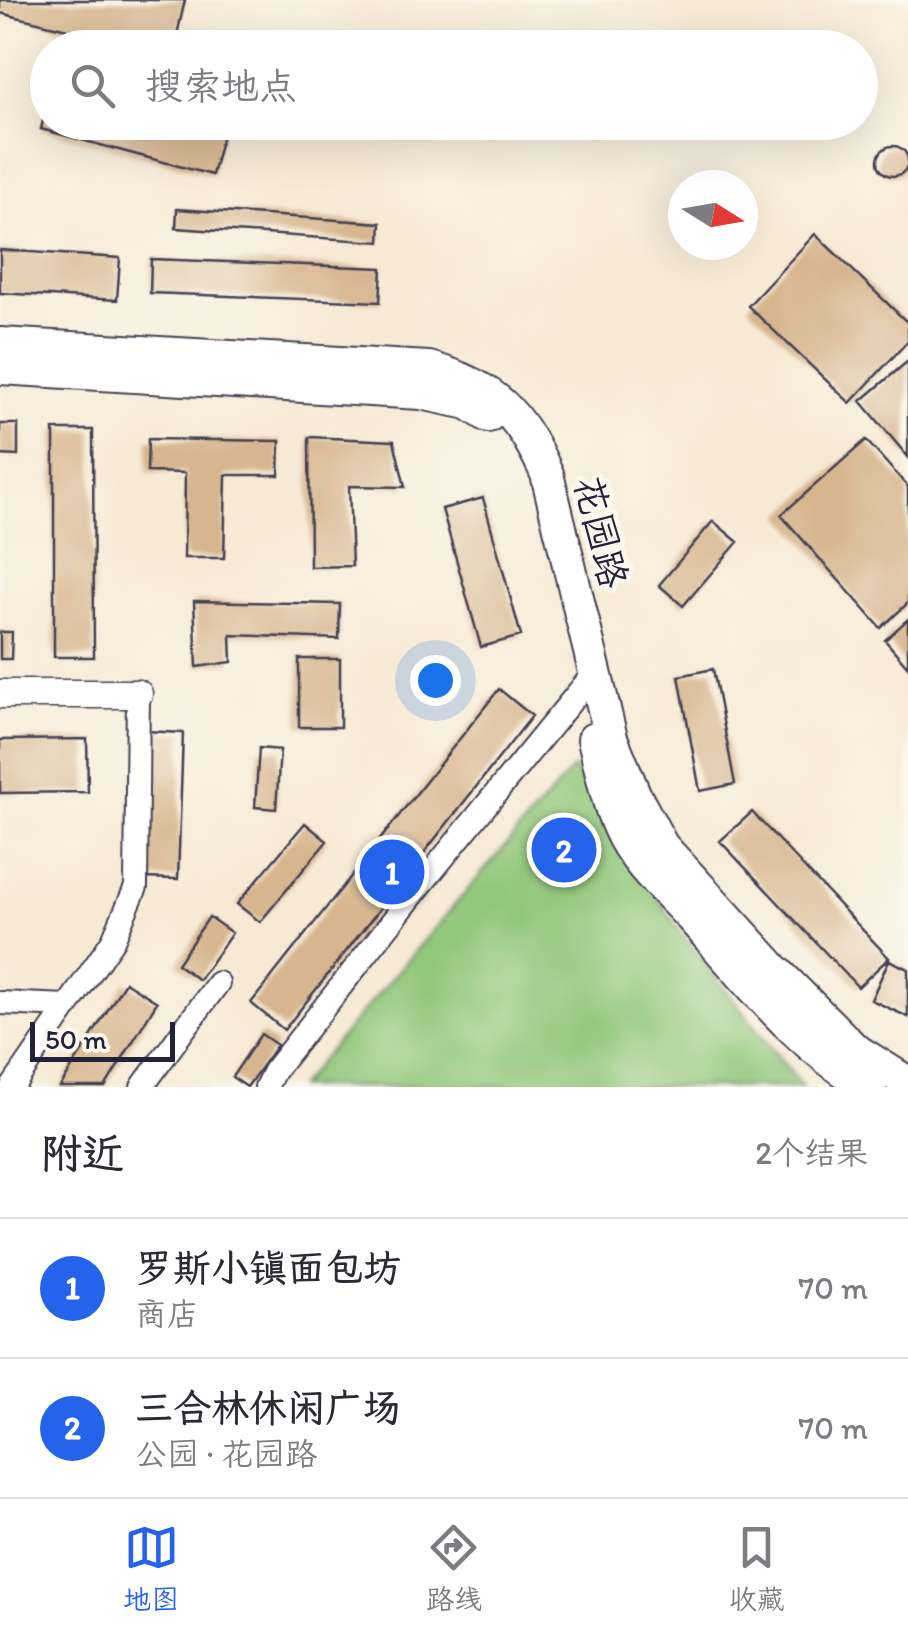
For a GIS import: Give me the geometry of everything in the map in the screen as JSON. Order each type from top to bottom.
[{"type":"main road","name":"花园路","points":[[0,344],[428,368],[478,386],[500,402],[532,441],[547,474],[605,786],[620,830],[640,861],[779,1014],[822,1056],[870,1087]]},
{"type":"main road","name":"花园路","points":[[0,368],[402,392],[468,403],[492,419],[518,456],[531,485],[588,680],[635,796],[662,846],[774,969],[854,1048],[908,1083]]},
{"type":"street","points":[[266,1087],[274,1071],[404,906],[588,680]]},
{"type":"street","points":[[0,694],[138,694],[136,887],[112,940],[12,1087]]},
{"type":"street","points":[[142,1087],[218,984]]},
{"type":"street","points":[[0,1002],[67,1006]]},
{"type":"green space","points":[[573,768],[681,933],[802,1087],[298,1087]]},
{"type":"building","points":[[0,0],[185,0],[178,30],[71,30],[0,13]]},
{"type":"building","points":[[82,140],[221,140],[212,175]]},
{"type":"building","points":[[893,146],[907,155],[908,161],[899,175],[893,176],[879,167],[878,161],[887,147]]},
{"type":"building","points":[[177,209],[381,223],[380,242],[176,228]]},
{"type":"building","points":[[815,234],[908,323],[908,341],[850,403],[748,306]]},
{"type":"building","points":[[0,250],[120,258],[117,300],[0,293]]},
{"type":"building","points":[[151,259],[382,268],[380,302],[150,293]]},
{"type":"building","points":[[908,361],[908,457],[861,401]]},
{"type":"building","points":[[0,424],[18,424],[18,456],[0,455]]},
{"type":"building","points":[[54,430],[93,430],[94,657],[54,657]]},
{"type":"building","points":[[309,437],[394,441],[405,487],[349,486],[352,566],[310,567]]},
{"type":"building","points":[[148,439],[280,441],[279,475],[226,475],[224,558],[184,558],[185,473],[147,472]]},
{"type":"building","points":[[866,440],[908,487],[908,603],[881,628],[781,515]]},
{"type":"building","points":[[483,498],[521,636],[481,647],[442,509]]},
{"type":"building","points":[[713,521],[738,542],[683,606],[659,585]]},
{"type":"building","points":[[194,601],[340,604],[339,639],[231,635],[232,662],[197,667]]},
{"type":"building","points":[[908,619],[908,667],[885,640]]},
{"type":"building","points":[[0,632],[12,632],[11,659],[0,659]]},
{"type":"building","points":[[299,659],[340,659],[340,727],[299,727]]},
{"type":"building","points":[[713,669],[735,784],[700,791],[679,676]]},
{"type":"building","points":[[499,689],[532,716],[284,1030],[251,1003]]},
{"type":"building","points":[[145,731],[183,733],[178,879],[140,878]]},
{"type":"building","points":[[87,739],[88,792],[0,793],[0,740]]},
{"type":"building","points":[[259,748],[280,750],[276,809],[255,807]]},
{"type":"building","points":[[752,812],[889,958],[858,987],[720,841]]},
{"type":"building","points":[[305,823],[327,841],[260,922],[237,904]]},
{"type":"building","points":[[209,917],[232,933],[199,980],[177,964]]},
{"type":"building","points":[[889,960],[908,969],[908,1017],[871,1000]]},
{"type":"building","points":[[125,982],[157,1002],[105,1087],[60,1087]]},
{"type":"building","points":[[261,1034],[277,1045],[247,1087],[232,1077]]},
{"type":"place","name":"三合林休闲广场","points":[[564,850]]},
{"type":"place","name":"罗斯小镇面包坊","points":[[392,872]]}]
